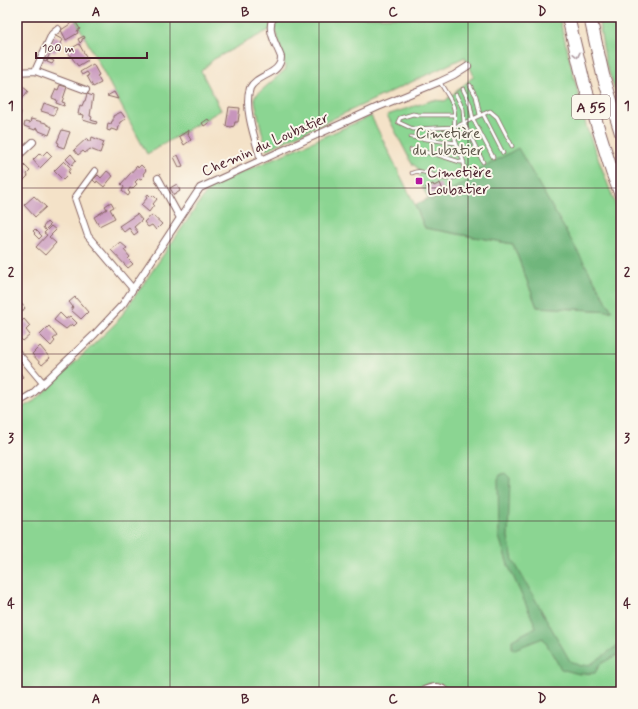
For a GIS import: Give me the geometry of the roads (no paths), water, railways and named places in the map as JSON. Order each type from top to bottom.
[{"type":"highway","name":"A 55","points":[[568,17],[584,83],[612,172],[621,194]]},
{"type":"highway","name":"A 55","points":[[590,17],[603,75],[621,133]]},
{"type":"street","points":[[17,25],[18,17]]},
{"type":"street","points":[[261,160],[248,113],[249,92],[253,84],[278,67],[281,62],[281,57],[271,31],[271,21],[274,17]]},
{"type":"street","points":[[35,71],[52,34],[58,29]]},
{"type":"street","name":"Chemin du Loubatier","points":[[17,403],[32,394],[95,334],[123,304],[200,188],[378,107],[439,82],[468,66]]},
{"type":"street","points":[[17,72],[35,71],[86,90]]},
{"type":"street","points":[[17,157],[33,142]]},
{"type":"street","points":[[95,170],[74,198],[88,236],[133,289]]},
{"type":"street","points":[[158,178],[180,218]]},
{"type":"street","points":[[17,352],[43,383]]},
{"type":"street","points":[[419,692],[435,686],[443,688],[447,692]]},
{"type":"lane","points":[[412,173],[419,171],[442,178],[453,178],[463,171],[464,162],[456,143],[452,104],[439,82]]},
{"type":"lane","points":[[470,86],[476,96],[482,114],[503,153]]},
{"type":"lane","points":[[463,89],[470,104],[473,119],[493,157]]},
{"type":"lane","points":[[456,95],[463,109],[464,123],[483,162]]},
{"type":"lane","points":[[454,115],[413,114],[400,118],[398,122],[413,129],[455,127],[490,111],[494,113],[512,146]]},
{"type":"lane","points":[[411,137],[456,143]]},
{"type":"lane","points":[[411,150],[435,154],[464,162]]},
{"type":"place","name":"Cimetière Loubatier","points":[[419,181]]},
{"type":"park label","name":"Cimetière du Lubatier","points":[[448,142]]}]
